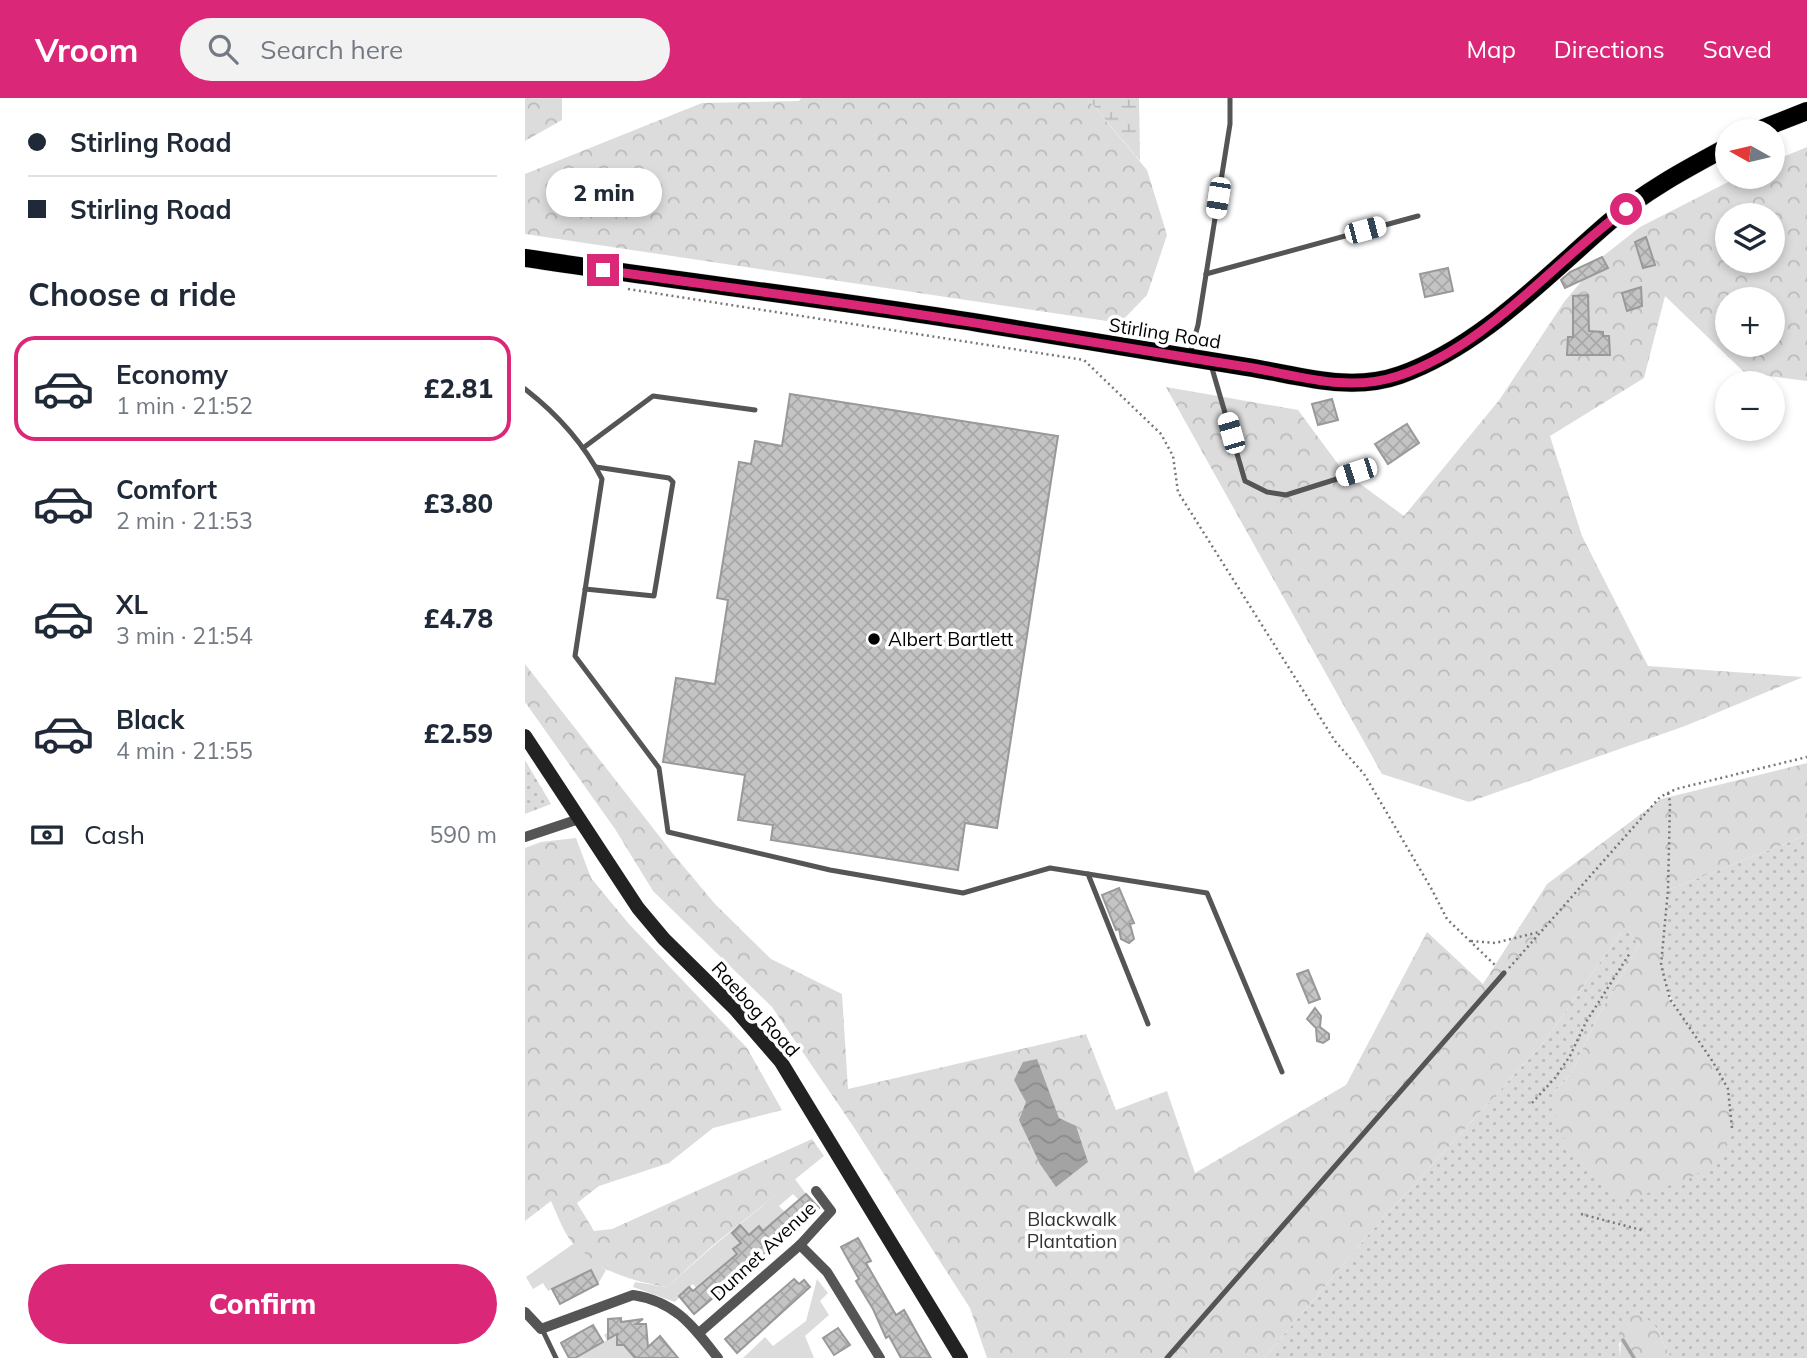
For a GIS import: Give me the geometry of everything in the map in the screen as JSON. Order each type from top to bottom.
[{"type":"main road","points":[[1785,120],[1807,111]]},
{"type":"main road","name":"Stirling Road","points":[[525,258],[975,323],[1316,381],[1356,384],[1395,377],[1452,350],[1504,313],[1610,221],[1643,197],[1715,153]]},
{"type":"main road","name":"Raebog Road","points":[[525,736],[638,908],[664,939],[735,1009],[781,1062],[961,1358]]},
{"type":"street","points":[[525,837],[579,819]]},
{"type":"street","name":"Dunnet Avenue","points":[[699,1333],[800,1245],[831,1211],[816,1191]]},
{"type":"street","points":[[800,1245],[827,1272],[880,1358]]},
{"type":"street","points":[[525,1312],[541,1329],[632,1296],[660,1301],[699,1333],[718,1358]]},
{"type":"lane","points":[[1189,358],[1198,325],[1230,124],[1230,98]]},
{"type":"lane","points":[[1206,274],[1418,216]]},
{"type":"lane","points":[[1210,362],[1245,481],[1267,492],[1286,495],[1356,472]]},
{"type":"lane","points":[[525,390],[543,403],[583,448],[602,479],[575,656],[659,768],[668,832],[830,870],[963,893],[1050,868],[1207,893],[1282,1072]]},
{"type":"lane","points":[[583,448],[653,396],[755,410]]},
{"type":"lane","points":[[585,589],[654,596],[673,482],[669,478],[596,467]]},
{"type":"lane","points":[[1088,874],[1148,1024]]},
{"type":"lane","points":[[1167,1358],[1504,974]]},
{"type":"lane","points":[[541,1329],[556,1358]]},
{"type":"path","points":[[618,288],[1084,360],[1161,434],[1173,456],[1178,492],[1335,741],[1364,774],[1447,919],[1504,974],[1660,797],[1676,789],[1807,757]]},
{"type":"path","points":[[1668,793],[1671,802],[1668,890],[1661,964],[1670,999],[1728,1089],[1733,1128]]},
{"type":"path","points":[[1468,941],[1495,943],[1539,932]]},
{"type":"path","points":[[1532,1103],[1555,1079],[1570,1056],[1586,1022],[1630,953]]},
{"type":"path","points":[[1581,1214],[1645,1231]]},
{"type":"green space","points":[[525,98],[562,98],[562,120],[525,141]]},
{"type":"green space","points":[[801,98],[1087,98],[1147,170],[1167,235],[1147,295],[1120,323],[525,234],[525,174],[702,103],[799,101]]},
{"type":"green space","points":[[1087,98],[1139,98],[1140,161]]},
{"type":"green space","points":[[1807,147],[1807,381],[1785,378],[1785,371],[1743,371],[1728,357],[1785,357],[1785,287],[1715,287],[1715,344],[1665,296],[1644,378],[1550,436],[1582,536],[1648,666],[1803,677],[1685,726],[1469,802],[1382,774],[1166,387],[1298,410],[1344,472],[1404,516],[1500,399],[1564,302],[1602,257],[1640,227],[1715,189],[1785,189],[1785,156]]},
{"type":"green space","name":"Blackwalk Plantation","points":[[525,664],[715,904],[771,959],[842,994],[848,1089],[1086,1034],[1116,1110],[1167,1091],[1195,1173],[1346,1085],[1427,932],[1483,984],[1547,884],[1661,799],[1807,763],[1807,835],[1668,890],[1661,964],[1670,999],[1728,1089],[1732,1128],[1720,1161],[1686,1180],[1633,1198],[1610,1194],[1584,1168],[1557,1128],[1555,1091],[1571,1074],[1597,1018],[1639,945],[1629,931],[1622,931],[1544,1042],[1369,1234],[1264,1358],[987,1358],[970,1308],[853,1126],[772,1007],[653,891],[615,829],[525,702]]},
{"type":"green space","points":[[525,760],[551,804],[525,814]]},
{"type":"green space","points":[[1807,835],[1807,1358],[1671,1358],[1655,1326],[1619,1343],[1620,1358],[1264,1358],[1369,1234],[1544,1042],[1622,931],[1629,931],[1639,945],[1597,1018],[1571,1074],[1555,1091],[1728,1089],[1679,1013],[1665,982],[1661,949],[1668,890]]},
{"type":"green space","points":[[576,838],[591,878],[629,924],[747,1048],[782,1110],[713,1128],[669,1163],[599,1186],[577,1203],[594,1231],[612,1229],[812,1139],[824,1156],[711,1247],[667,1287],[617,1274],[594,1262],[570,1240],[551,1201],[525,1221],[525,848],[541,842]]},
{"type":"green space","points":[[795,1179],[806,1194],[799,1200],[793,1194],[779,1206],[785,1212],[763,1231],[759,1227],[749,1234],[740,1225],[732,1233],[741,1243],[737,1254],[697,1289],[693,1284],[675,1302],[633,1287],[635,1282],[667,1287],[711,1248]]},
{"type":"green space","points":[[573,1244],[606,1270],[598,1284],[591,1270],[548,1291],[543,1283],[533,1289],[526,1277]]},
{"type":"green space","points":[[817,1279],[828,1293],[820,1301],[829,1315],[805,1336],[814,1358],[743,1358],[765,1337],[773,1346],[806,1321]]},
{"type":"green space","points":[[1642,1314],[1655,1326],[1671,1358],[1620,1358],[1622,1318]]},
{"type":"green space","points":[[617,1332],[617,1345],[647,1338],[642,1344],[654,1358],[575,1358],[607,1340],[604,1335]]},
{"type":"water","points":[[1037,1059],[1059,1118],[1076,1126],[1088,1162],[1056,1187],[1040,1164],[1019,1120],[1026,1102],[1014,1080],[1023,1062]]},
{"type":"building","points":[[1646,237],[1655,265],[1643,268],[1635,242]]},
{"type":"building","points":[[1602,257],[1608,268],[1565,288],[1561,280],[1570,272]]},
{"type":"building","points":[[1448,268],[1453,291],[1425,297],[1420,274]]},
{"type":"building","points":[[1641,287],[1642,306],[1627,311],[1622,293]]},
{"type":"building","points":[[1588,295],[1589,331],[1603,332],[1603,336],[1609,336],[1610,355],[1567,355],[1568,337],[1573,337],[1573,296]]},
{"type":"building","name":"Albert Bartlett","points":[[790,394],[1058,436],[997,828],[965,823],[958,870],[771,840],[773,825],[738,820],[745,775],[663,762],[676,678],[715,684],[728,600],[717,598],[739,462],[751,464],[755,441],[782,446]]},
{"type":"building","points":[[1332,399],[1338,420],[1318,425],[1312,404]]},
{"type":"building","points":[[1407,424],[1419,443],[1388,464],[1375,444]]},
{"type":"building","points":[[1119,888],[1134,923],[1130,924],[1134,939],[1129,943],[1121,939],[1119,929],[1116,930],[1102,895]]},
{"type":"building","points":[[1308,970],[1320,999],[1309,1003],[1297,974]]},
{"type":"building","points":[[1315,1008],[1321,1016],[1320,1027],[1329,1034],[1329,1039],[1323,1043],[1317,1041],[1316,1028],[1307,1019]]},
{"type":"building","points":[[806,1194],[819,1208],[694,1314],[679,1296],[689,1287],[693,1291],[737,1254],[733,1249],[741,1243],[732,1233],[740,1225],[749,1235],[759,1226],[763,1231]]},
{"type":"building","points":[[858,1238],[871,1261],[866,1263],[896,1315],[904,1310],[931,1358],[901,1358],[889,1336],[886,1338],[841,1247]]},
{"type":"building","points":[[591,1270],[598,1284],[560,1304],[552,1289]]},
{"type":"building","points":[[794,1279],[799,1284],[804,1280],[810,1287],[737,1353],[725,1339]]},
{"type":"building","points":[[621,1318],[621,1322],[643,1319],[636,1324],[646,1324],[648,1347],[660,1336],[678,1358],[635,1358],[624,1345],[617,1345],[617,1334],[608,1339],[608,1319]]},
{"type":"building","points":[[593,1325],[603,1342],[575,1358],[569,1358],[561,1343]]},
{"type":"building","points":[[838,1328],[850,1345],[834,1355],[823,1338]]},
{"type":"waterway","points":[[1623,1340],[1634,1358]]},
{"type":"place","name":"Albert Bartlett","points":[[874,639]]},
{"type":"route","points":[[603,270],[975,323],[1316,381],[1356,384],[1395,377],[1452,350],[1504,313],[1626,209]]}]
